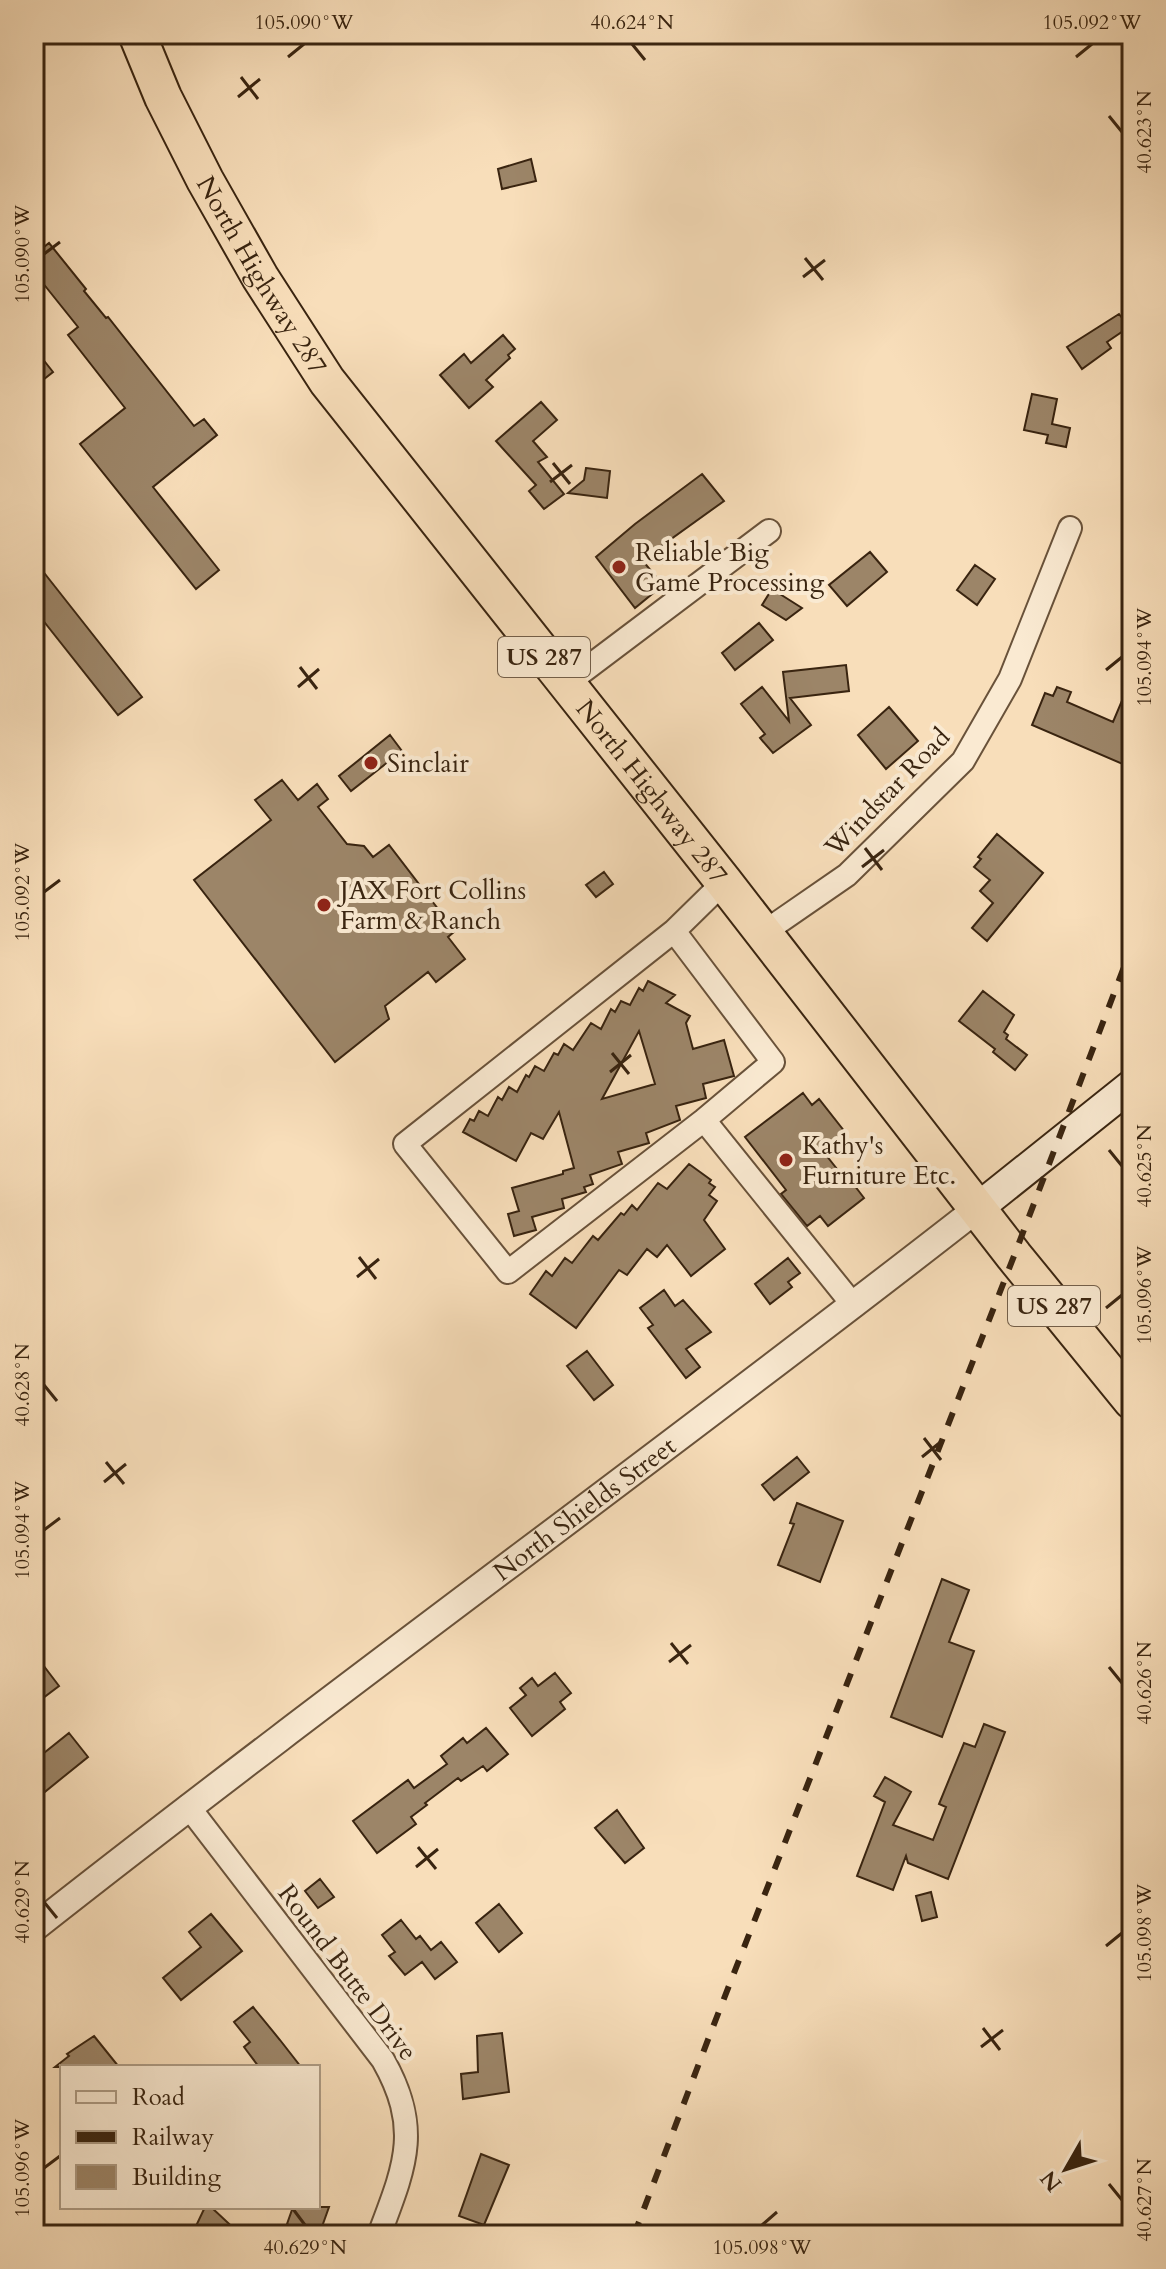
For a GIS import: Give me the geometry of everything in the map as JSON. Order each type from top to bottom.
[{"type":"highway","name":"North Highway 287","points":[[137,34],[179,131],[260,277],[303,347],[1132,1401]]},
{"type":"main road","name":"North Shields Street","points":[[978,1208],[1132,1085]]},
{"type":"street","name":"Windstar Road","points":[[763,933],[847,875],[963,761],[1010,679],[1070,528]]},
{"type":"street","points":[[566,684],[769,531]]},
{"type":"street","points":[[674,931],[773,1062],[704,1120],[508,1272],[405,1144],[674,931],[724,882]]},
{"type":"street","points":[[704,1120],[854,1306]]},
{"type":"street","name":"North Shields Street","points":[[34,1928],[188,1806],[854,1306],[978,1208]]},
{"type":"street","name":"Round Butte Drive","points":[[188,1806],[383,2060],[396,2084],[404,2111],[407,2139],[405,2160],[379,2235]]},
{"type":"building","points":[[531,159],[536,181],[502,189],[498,169]]},
{"type":"building","points":[[49,243],[194,426],[204,419],[217,435],[153,487],[219,570],[196,589],[80,444],[125,408],[68,335],[78,327],[34,272],[34,255]]},
{"type":"building","points":[[1119,314],[1129,327],[1107,342],[1111,348],[1082,369],[1067,347]]},
{"type":"building","points":[[503,335],[515,349],[508,355],[510,358],[486,380],[493,387],[469,408],[440,375],[464,354],[471,363]]},
{"type":"building","points":[[34,348],[53,372],[34,387]]},
{"type":"building","points":[[1032,394],[1057,399],[1052,424],[1070,428],[1066,447],[1046,443],[1048,435],[1024,430]]},
{"type":"building","points":[[541,402],[557,420],[533,441],[547,457],[538,462],[564,494],[544,509],[529,491],[536,485],[496,441]]},
{"type":"building","points":[[586,468],[610,471],[607,498],[568,493],[584,480]]},
{"type":"building","points":[[702,474],[724,501],[642,560],[663,585],[635,608],[596,557]]},
{"type":"building","points":[[870,552],[887,572],[847,606],[829,585]]},
{"type":"building","points":[[34,560],[142,697],[118,715],[34,609]]},
{"type":"building","points":[[975,565],[995,579],[977,605],[957,590]]},
{"type":"building","points":[[772,589],[802,608],[786,620],[762,605]]},
{"type":"building","points":[[759,623],[773,640],[735,670],[722,653]]},
{"type":"building","points":[[846,665],[849,691],[790,698],[811,725],[773,753],[760,738],[765,734],[741,704],[762,687],[789,721],[783,672]]},
{"type":"building","points":[[1132,677],[1132,768],[1032,725],[1045,693],[1053,696],[1057,687],[1071,692],[1067,702],[1113,722]]},
{"type":"building","points":[[889,707],[918,741],[886,769],[858,735]]},
{"type":"building","name":"Sinclair","points":[[390,735],[402,751],[351,791],[339,776]]},
{"type":"building","name":"JAX Fort Collins Farm & Ranch","points":[[282,780],[298,800],[317,784],[328,799],[318,807],[347,844],[364,846],[373,857],[389,845],[455,931],[448,937],[465,959],[436,982],[428,972],[385,1006],[389,1019],[335,1062],[194,880],[271,820],[255,800]]},
{"type":"building","points":[[997,834],[1043,873],[987,941],[972,928],[993,903],[980,891],[990,880],[974,867],[981,859],[978,857]]},
{"type":"building","points":[[604,872],[613,884],[596,897],[586,885]]},
{"type":"building","points":[[648,981],[675,995],[666,1003],[690,1016],[686,1023],[693,1049],[724,1040],[734,1076],[703,1084],[706,1098],[676,1106],[680,1120],[646,1133],[649,1143],[618,1152],[622,1164],[590,1175],[593,1184],[584,1187],[586,1192],[562,1199],[564,1208],[532,1217],[536,1230],[514,1236],[508,1214],[519,1211],[512,1188],[574,1168],[559,1112],[543,1139],[531,1133],[516,1161],[463,1132],[479,1111],[488,1116],[498,1097],[502,1100],[509,1087],[517,1092],[535,1066],[544,1071],[554,1053],[558,1055],[564,1044],[573,1050],[591,1023],[601,1029],[611,1009],[615,1012],[621,1001],[630,1005],[639,988],[643,991]],"holes":[[[639,1031],[655,1084],[602,1099]]]},
{"type":"building","points":[[983,991],[1014,1015],[1004,1032],[1008,1035],[1006,1039],[1027,1055],[1015,1070],[993,1052],[995,1049],[959,1021]]},
{"type":"building","points":[[803,1093],[812,1105],[819,1099],[845,1132],[822,1150],[864,1198],[828,1226],[820,1216],[807,1226],[781,1194],[786,1190],[745,1137]]},
{"type":"building","points":[[689,1164],[711,1180],[709,1183],[715,1187],[709,1195],[717,1201],[704,1220],[725,1249],[691,1276],[667,1245],[657,1257],[647,1249],[627,1275],[619,1270],[576,1328],[530,1294],[546,1271],[552,1276],[565,1258],[572,1263],[593,1236],[598,1240],[632,1205],[637,1210],[658,1183],[667,1189]]},
{"type":"building","points":[[788,1258],[800,1273],[788,1282],[792,1287],[770,1304],[755,1284]]},
{"type":"building","points":[[664,1290],[675,1306],[683,1300],[711,1332],[686,1349],[700,1367],[686,1378],[648,1328],[653,1325],[640,1308]]},
{"type":"building","points":[[587,1351],[613,1385],[594,1400],[567,1366]]},
{"type":"building","points":[[797,1457],[809,1472],[774,1500],[762,1485]]},
{"type":"building","points":[[797,1503],[843,1521],[820,1582],[778,1565],[794,1524],[790,1523]]},
{"type":"building","points":[[942,1579],[969,1590],[949,1642],[974,1651],[942,1737],[891,1717]]},
{"type":"building","points":[[34,1653],[59,1686],[43,1698],[34,1686]]},
{"type":"building","points":[[555,1673],[571,1693],[560,1702],[565,1709],[532,1736],[510,1708],[526,1695],[520,1688],[532,1678],[538,1686]]},
{"type":"building","points":[[984,1724],[1005,1732],[948,1879],[908,1863],[906,1856],[893,1890],[857,1876],[885,1802],[874,1796],[885,1777],[911,1792],[893,1825],[933,1840],[946,1807],[939,1804],[964,1743],[975,1747]]},
{"type":"building","points":[[486,1728],[508,1754],[487,1771],[483,1766],[461,1781],[458,1778],[411,1817],[416,1824],[377,1853],[353,1821],[408,1780],[414,1788],[447,1764],[441,1756],[463,1738],[467,1743]]},
{"type":"building","points":[[69,1733],[88,1757],[41,1795],[34,1787],[34,1761]]},
{"type":"building","points":[[617,1810],[644,1848],[625,1863],[595,1828]]},
{"type":"building","points":[[320,1879],[334,1897],[318,1908],[305,1891]]},
{"type":"building","points":[[931,1892],[937,1917],[922,1921],[916,1896]]},
{"type":"building","points":[[499,1904],[522,1933],[499,1952],[476,1923]]},
{"type":"building","points":[[211,1914],[242,1951],[181,2000],[163,1978],[201,1947],[189,1932]]},
{"type":"building","points":[[401,1920],[416,1939],[420,1936],[431,1950],[441,1942],[457,1962],[435,1979],[422,1962],[405,1975],[389,1956],[395,1952],[382,1935]]},
{"type":"building","points":[[253,2007],[299,2065],[258,2065],[244,2047],[250,2042],[234,2022]]},
{"type":"building","points":[[502,2033],[509,2092],[463,2099],[461,2074],[478,2072],[477,2036]]},
{"type":"building","points":[[94,2036],[117,2065],[55,2067],[69,2056],[67,2054]]},
{"type":"building","points":[[481,2154],[509,2165],[484,2225],[459,2216]]},
{"type":"building","points":[[329,2207],[319,2235],[288,2235],[291,2226],[287,2224],[292,2209]]},
{"type":"building","points":[[204,2209],[213,2209],[241,2235],[216,2235],[196,2226]]},
{"type":"railway","points":[[634,2235],[1132,946]]},
{"type":"place","name":"Reliable Big Game Processing","points":[[619,567]]},
{"type":"place","name":"Sinclair","points":[[371,763]]},
{"type":"place","name":"JAX Fort Collins Farm & Ranch","points":[[324,905]]},
{"type":"place","name":"Kathy's Furniture Etc.","points":[[786,1160]]}]
